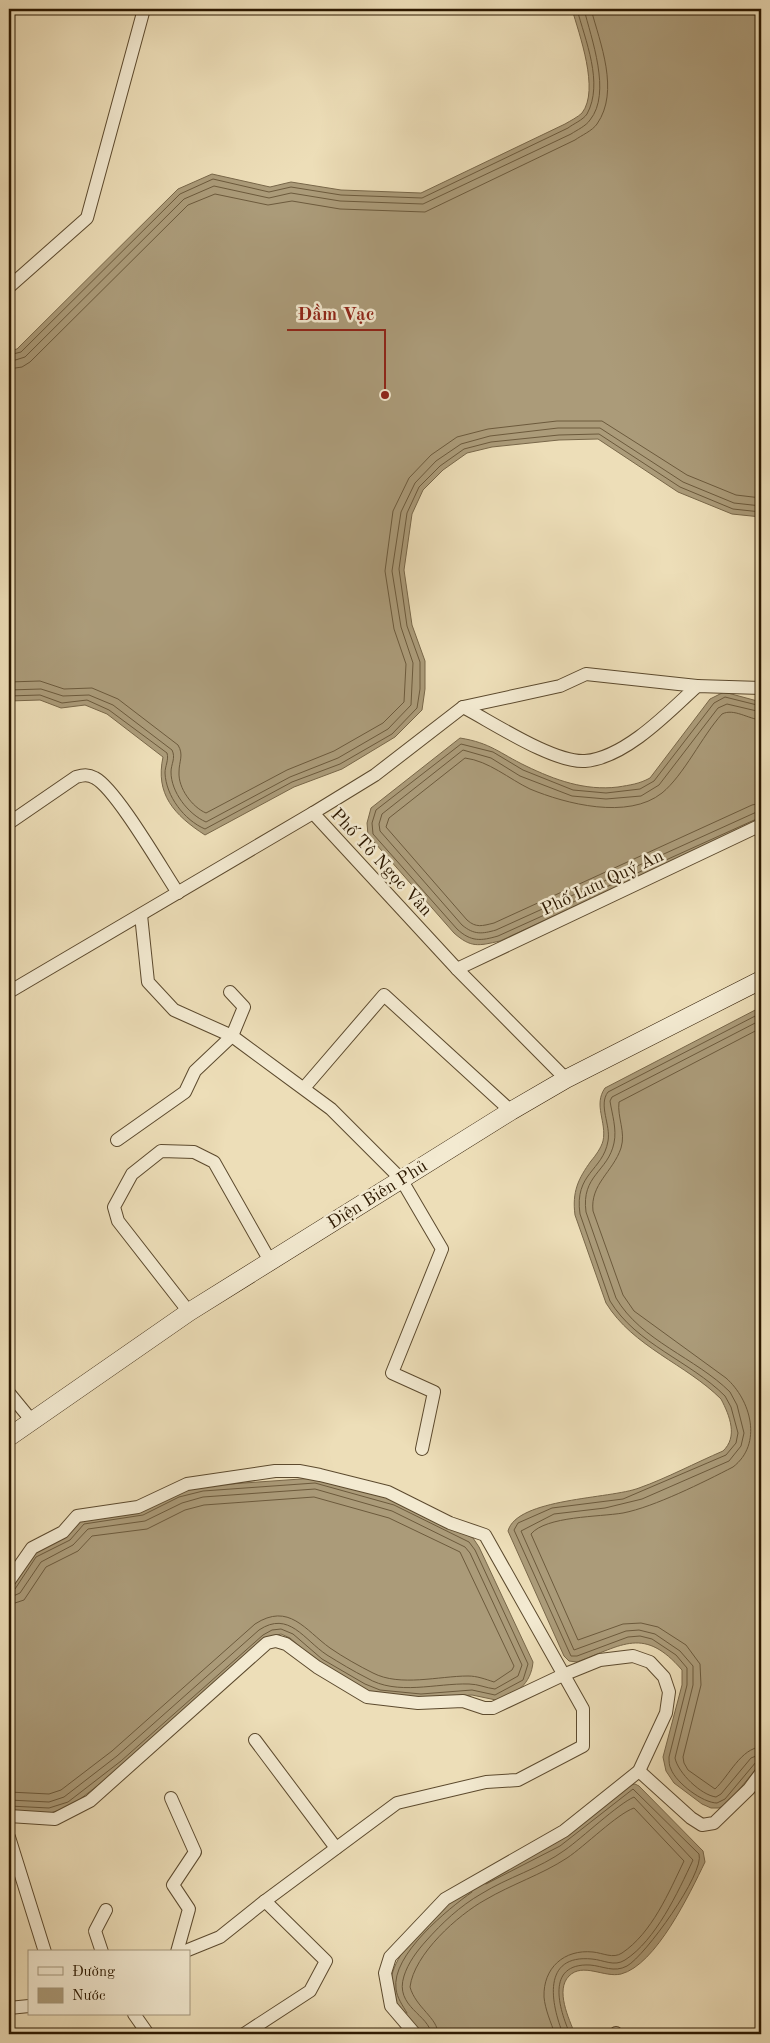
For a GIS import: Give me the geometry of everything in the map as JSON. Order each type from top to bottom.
[{"type":"street","points":[[9,287],[87,218],[144,9]]},
{"type":"street","points":[[313,813],[375,775],[463,707],[560,686],[586,674],[697,686],[761,688]]},
{"type":"street","points":[[463,707],[549,753],[583,761],[604,757],[655,726],[697,686]]},
{"type":"street","points":[[9,823],[76,777],[84,774],[94,777],[119,803],[178,893]]},
{"type":"street","name":"Phố Tô Ngọc Vân","points":[[9,992],[313,813],[457,969],[566,1080]]},
{"type":"street","name":"Phố Lưu Quý An","points":[[457,969],[761,825]]},
{"type":"street","points":[[141,914],[148,982],[174,1010],[232,1036],[332,1109],[401,1179],[442,1250],[392,1373],[434,1392],[422,1449]]},
{"type":"street","name":"Điện Biên Phủ","points":[[9,1437],[116,1360],[189,1312],[511,1111],[566,1080],[761,980]]},
{"type":"street","points":[[117,1140],[185,1092],[195,1071],[232,1036],[244,1007],[230,992]]},
{"type":"street","points":[[304,1088],[384,995],[511,1111]]},
{"type":"street","points":[[189,1312],[118,1221],[114,1207],[132,1174],[161,1151],[194,1152],[214,1162],[270,1261]]},
{"type":"street","points":[[9,1393],[32,1421]]},
{"type":"street","points":[[9,1580],[32,1548],[63,1532],[77,1516],[138,1507],[175,1488],[200,1481],[275,1471],[299,1471],[388,1492],[450,1523],[485,1535],[584,1709],[583,1746],[518,1780],[486,1782],[396,1802],[220,1937],[188,1950]]},
{"type":"street","points":[[9,1816],[55,1819],[90,1801],[267,1643],[276,1641],[286,1644],[317,1667],[367,1697],[383,1701],[418,1703],[463,1701],[484,1708],[493,1708],[600,1660],[633,1656],[650,1662],[664,1677],[669,1692],[666,1713],[638,1771],[564,1831],[445,1899],[390,1957],[385,1973],[391,2006],[415,2034]]},
{"type":"street","points":[[255,1740],[336,1848]]},
{"type":"street","points":[[638,1771],[691,1818],[702,1825],[714,1824],[749,1789],[761,1773]]},
{"type":"street","points":[[171,1798],[195,1852],[173,1885],[189,1909],[178,1950]]},
{"type":"street","points":[[9,1837],[44,1950]]},
{"type":"street","points":[[244,2034],[310,1991],[326,1961],[265,1901]]},
{"type":"street","points":[[101,1950],[95,1931],[106,1910]]},
{"type":"street","points":[[9,2008],[28,2006]]},
{"type":"street","points":[[135,2016],[148,2034]]},
{"type":"water","points":[[572,9],[761,9],[761,517],[732,514],[678,492],[598,439],[559,440],[492,447],[467,453],[443,470],[423,490],[412,514],[404,570],[412,625],[425,661],[425,689],[422,710],[395,737],[342,769],[294,787],[205,835],[184,820],[169,802],[162,782],[163,757],[107,714],[85,705],[61,708],[40,700],[9,701],[9,351],[17,349],[178,189],[212,174],[270,187],[291,182],[341,190],[421,193],[574,119],[582,113],[587,103],[589,77]]},
{"type":"water","points":[[724,692],[761,702],[761,821],[500,941],[475,944],[460,938],[368,835],[367,823],[371,808],[460,738],[480,743],[559,780],[582,786],[606,788],[627,786],[650,778],[710,699]]},
{"type":"water","points":[[761,1007],[761,1763],[728,1803],[719,1808],[711,1808],[702,1804],[674,1783],[666,1771],[663,1757],[682,1685],[682,1670],[668,1656],[656,1648],[632,1643],[620,1645],[577,1662],[569,1661],[564,1656],[508,1531],[515,1520],[528,1512],[566,1501],[639,1488],[723,1451],[728,1445],[731,1433],[730,1419],[721,1399],[692,1375],[630,1332],[606,1303],[575,1215],[574,1199],[579,1180],[603,1141],[604,1134],[600,1101],[605,1088]]},
{"type":"water","points":[[315,1478],[396,1500],[473,1538],[533,1662],[532,1670],[526,1682],[516,1692],[496,1700],[472,1695],[421,1699],[369,1692],[319,1663],[290,1638],[281,1634],[266,1638],[124,1765],[70,1807],[50,1813],[9,1810],[9,1594],[11,1585],[28,1558],[81,1520],[202,1486]]},
{"type":"water","points":[[635,1784],[703,1851],[705,1862],[681,1909],[659,1943],[647,1957],[634,1968],[621,1974],[614,1975],[581,1970],[569,1976],[563,1989],[563,1997],[564,2005],[575,2034],[423,2034],[415,2028],[404,2016],[391,1989],[392,1975],[398,1960],[420,1930],[474,1885],[555,1843],[631,1785]]},
{"type":"place","name":"Đầm Vạc","points":[[385,395]]}]
